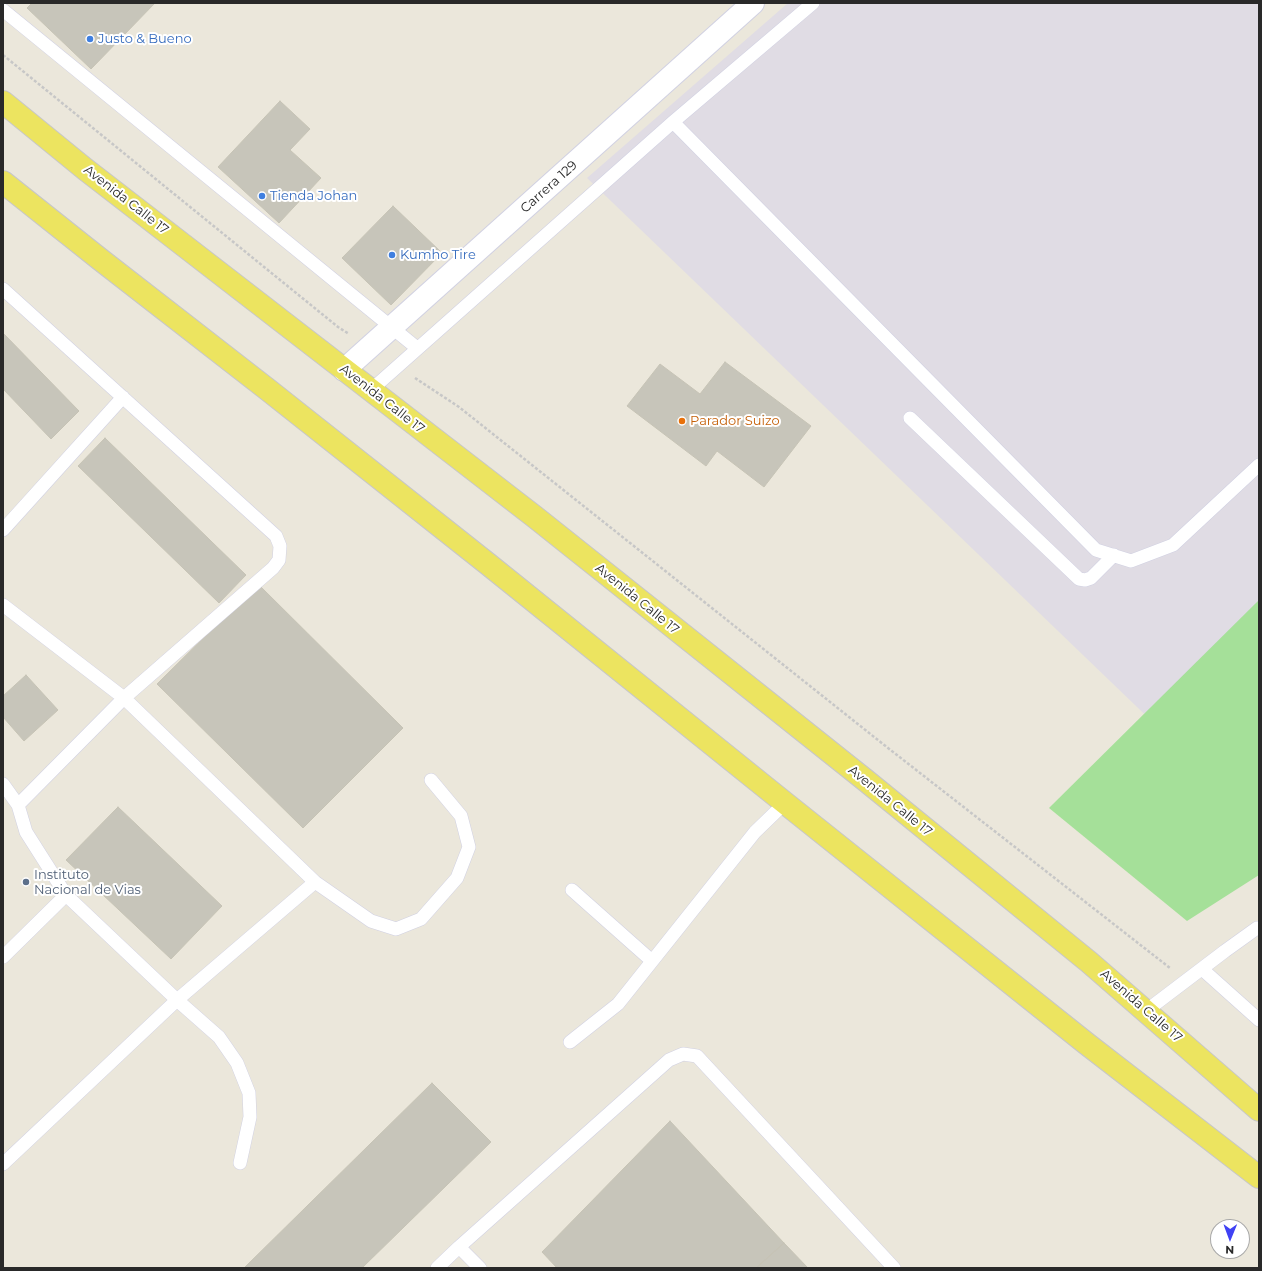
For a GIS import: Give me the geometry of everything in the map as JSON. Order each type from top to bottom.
[{"type":"main road","name":"Avenida Calle 17","points":[[3,102],[85,168],[535,517],[864,779],[1089,962],[1259,1110]]},
{"type":"main road","points":[[3,182],[267,389],[1087,1044],[1259,1177]]},
{"type":"street","name":"Carrera 129","points":[[344,370],[753,3]]},
{"type":"lane","points":[[371,390],[673,122],[813,3]]},
{"type":"lane","points":[[3,10],[417,348]]},
{"type":"lane","points":[[673,122],[1096,550],[1131,561],[1173,545],[1259,465]]},
{"type":"lane","points":[[3,289],[276,536],[280,546],[279,560],[272,568],[124,698],[18,805]]},
{"type":"lane","points":[[3,530],[123,397]]},
{"type":"lane","points":[[910,418],[1079,579],[1085,580],[1091,578],[1114,555]]},
{"type":"lane","points":[[3,605],[124,698],[314,882],[371,921],[396,930],[420,920],[457,878],[469,847],[461,816],[431,780]]},
{"type":"lane","points":[[3,784],[18,805],[26,832],[66,895],[177,1000],[220,1038],[237,1063],[249,1093],[250,1117],[240,1163]]},
{"type":"lane","points":[[570,1042],[618,1004],[755,832],[785,804]]},
{"type":"lane","points":[[3,1164],[177,1000],[314,882]]},
{"type":"lane","points":[[572,890],[652,961]]},
{"type":"lane","points":[[3,957],[66,895]]},
{"type":"lane","points":[[1146,1011],[1259,928]]},
{"type":"lane","points":[[1202,969],[1259,1020]]},
{"type":"lane","points":[[437,1268],[459,1246],[669,1060],[683,1054],[697,1056],[894,1268]]},
{"type":"lane","points":[[459,1246],[480,1268]]},
{"type":"path","points":[[3,55],[338,327],[369,348]]},
{"type":"path","points":[[398,366],[459,407],[888,748],[1186,981]]},
{"type":"shaded area","points":[[788,3],[1259,3],[1259,687],[1189,757],[587,178]]},
{"type":"green space","points":[[1259,600],[1259,875],[1187,921],[1049,808]]},
{"type":"building","name":"Justo & Bueno","points":[[32,3],[155,3],[91,69],[27,8]]},
{"type":"building","points":[[280,101],[310,129],[290,150],[321,178],[279,223],[218,167]]},
{"type":"building","name":"Kumho Tire","points":[[393,206],[442,253],[391,305],[342,258]]},
{"type":"building","points":[[3,333],[79,411],[51,439],[3,389]]},
{"type":"building","points":[[725,362],[811,426],[764,487],[717,451],[706,466],[627,406],[660,364],[700,394]]},
{"type":"building","points":[[105,438],[246,575],[219,603],[78,466]]},
{"type":"building","points":[[258,584],[403,728],[303,828],[157,684]]},
{"type":"building","points":[[26,675],[58,710],[24,741],[3,717],[3,696]]},
{"type":"building","points":[[118,807],[222,906],[171,959],[66,860]]},
{"type":"building","points":[[432,1083],[491,1142],[362,1268],[244,1268]]},
{"type":"building","points":[[670,1121],[784,1243],[756,1268],[557,1268],[542,1252]]},
{"type":"building","points":[[784,1243],[808,1268],[756,1268]]},
{"type":"place","name":"Justo & Bueno","points":[[90,39]]},
{"type":"place","name":"Tienda Johan","points":[[262,196]]},
{"type":"place","name":"Kumho Tire","points":[[392,255]]},
{"type":"place","name":"Parador Suizo","points":[[682,421]]},
{"type":"place","name":"Instituto Nacional de Vias","points":[[26,882]]}]
